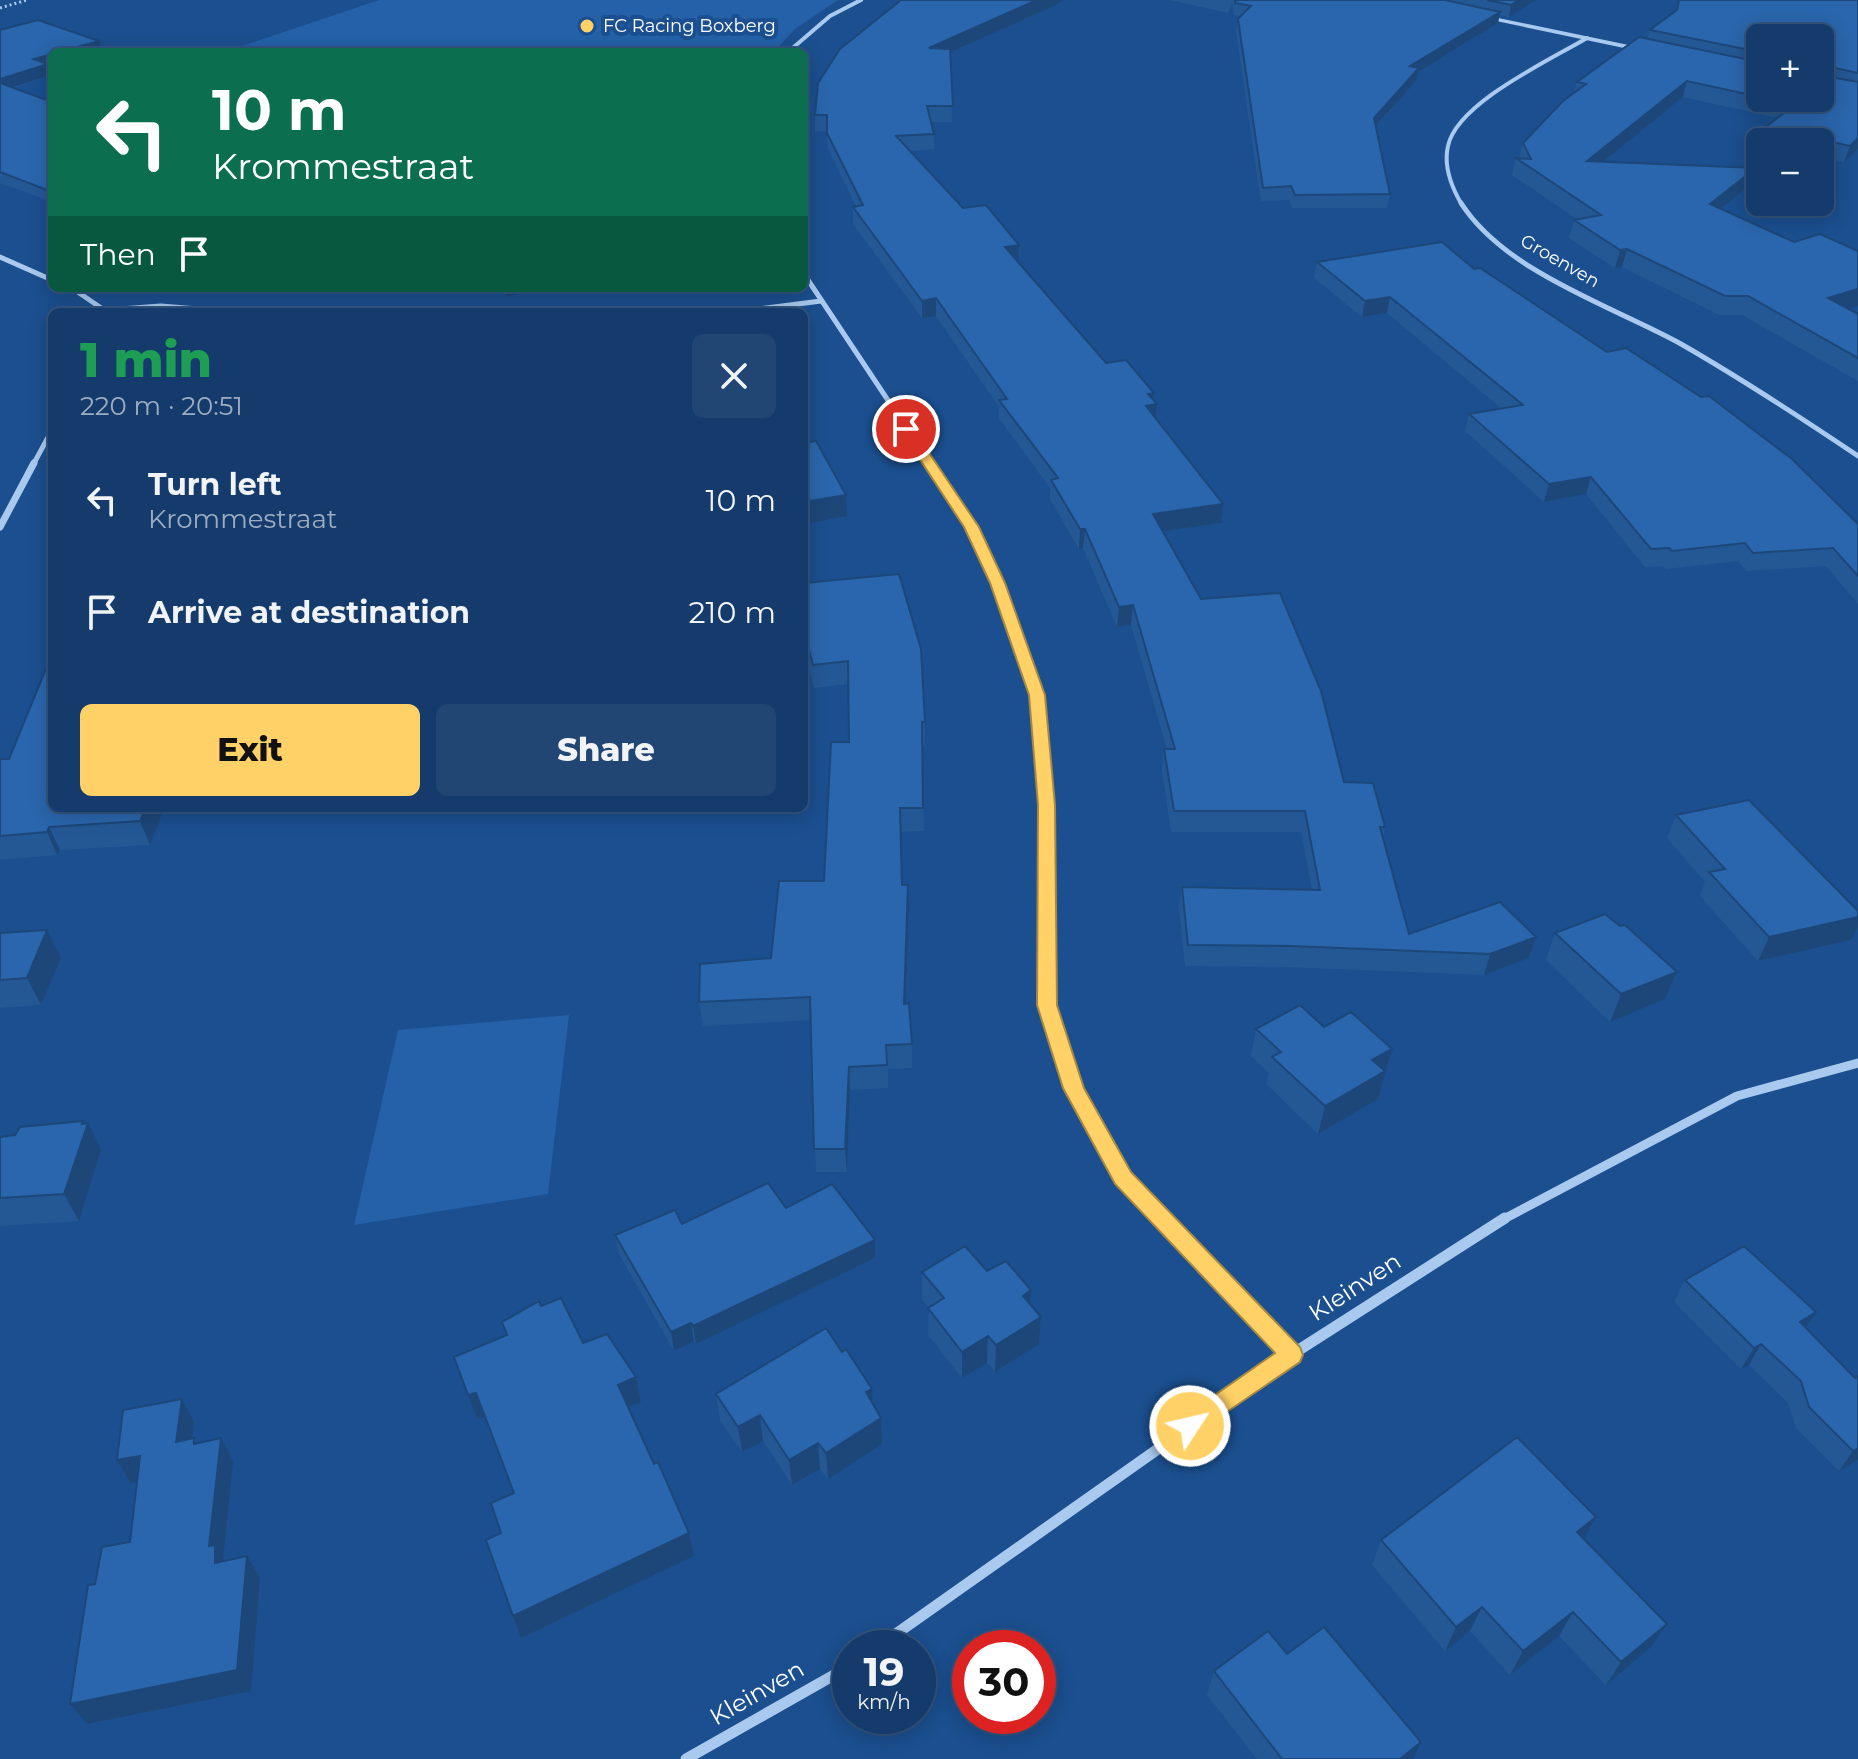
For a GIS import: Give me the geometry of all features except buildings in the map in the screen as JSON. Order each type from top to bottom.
[{"type":"street","points":[[793,48],[830,16],[861,0]]},
{"type":"street","points":[[1463,12],[1659,53]]},
{"type":"street","name":"Groenven","points":[[1587,38],[1478,107],[1453,132],[1446,162],[1456,196],[1483,230],[1538,269],[1653,328],[1769,394],[1858,456]]},
{"type":"street","points":[[0,257],[48,278]]},
{"type":"street","points":[[808,280],[972,527],[997,583],[1037,695],[1046,805],[1047,1005],[1073,1088],[1123,1178],[1291,1355]]},
{"type":"street","points":[[78,292],[102,308]]},
{"type":"street","points":[[767,308],[821,301]]},
{"type":"street","points":[[139,308],[186,308]]},
{"type":"street","points":[[0,527],[48,437]]},
{"type":"street","name":"Kleinven","points":[[901,1630],[1291,1355],[1525,1205],[1737,1096],[1858,1063]]},
{"type":"street","name":"Kleinven","points":[[690,1758],[832,1676]]},
{"type":"path","points":[[0,8],[27,0]]},
{"type":"shaded area","points":[[379,0],[838,0],[795,29],[778,48],[236,48]]},
{"type":"shaded area","points":[[569,1015],[548,1194],[354,1225],[398,1030]]},
{"type":"place","name":"FC Racing Boxberg","points":[[587,26]]},
{"type":"route","points":[[906,429],[972,527],[997,583],[1037,695],[1046,805],[1047,1005],[1073,1088],[1123,1178],[1291,1355],[1190,1426]]}]
